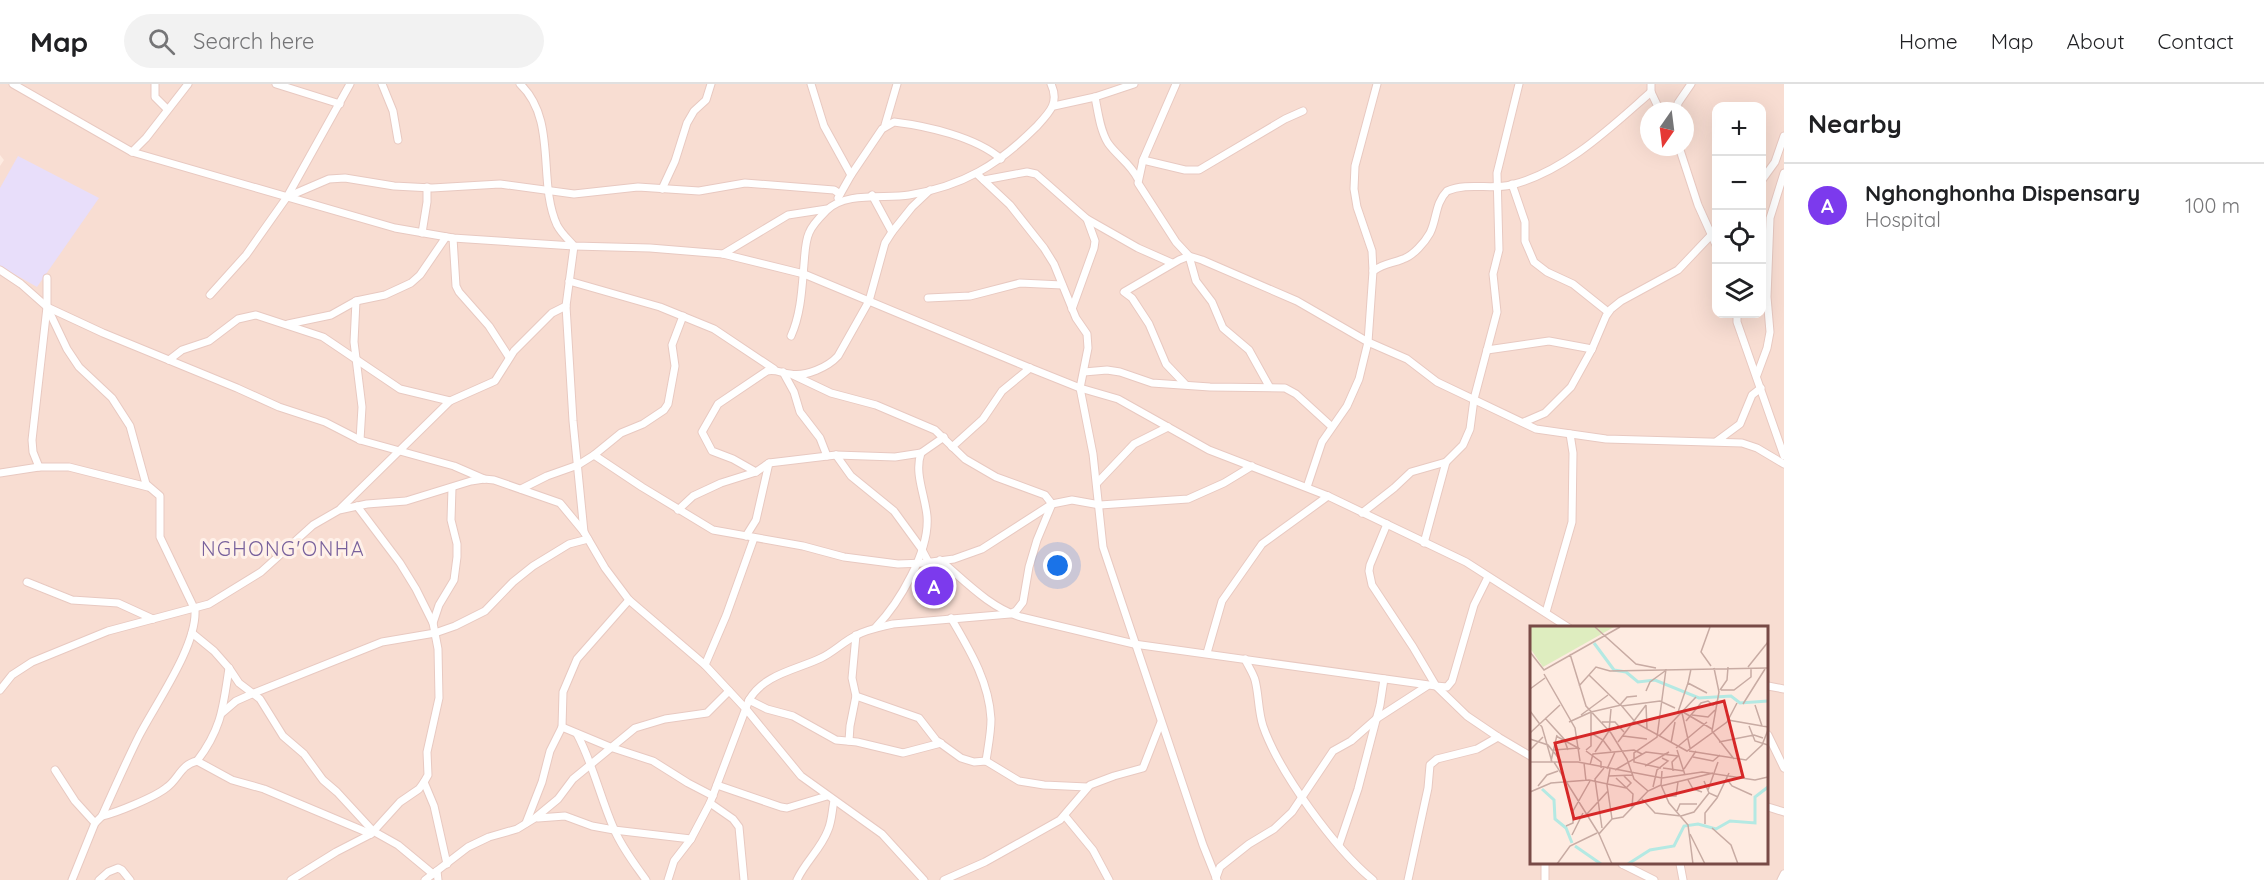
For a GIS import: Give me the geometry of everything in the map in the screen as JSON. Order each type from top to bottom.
[{"type":"street","points":[[13,84],[132,152],[394,228],[450,238],[723,254],[804,274],[1080,388],[1118,399],[1209,450],[1328,496],[1466,562],[1566,626]]},
{"type":"street","points":[[155,84],[155,97],[167,109]]},
{"type":"street","points":[[132,152],[146,138],[188,84]]},
{"type":"street","points":[[276,84],[340,104]]},
{"type":"street","points":[[210,295],[246,255],[287,197],[350,84]]},
{"type":"street","points":[[382,84],[394,117],[398,140]]},
{"type":"street","points":[[520,84],[531,100],[542,125],[556,223],[574,246]]},
{"type":"street","points":[[662,189],[687,123],[694,111],[706,100],[711,84]]},
{"type":"street","points":[[812,84],[824,126],[851,175]]},
{"type":"street","points":[[791,336],[799,308],[808,234],[840,194],[884,128],[897,84]]},
{"type":"street","points":[[723,254],[765,230],[782,217],[872,195],[902,196],[930,190],[977,174],[1021,143],[1054,106],[1056,98],[1051,84]]},
{"type":"street","points":[[1054,106],[1095,97],[1134,84]]},
{"type":"street","points":[[1138,179],[1143,160],[1176,84]]},
{"type":"street","points":[[1307,487],[1322,442],[1347,406],[1357,385],[1368,342],[1373,271],[1372,251],[1357,207],[1354,189],[1355,166],[1377,84]]},
{"type":"street","points":[[1362,513],[1411,472],[1446,462],[1463,446],[1470,429],[1474,399],[1498,307],[1493,274],[1499,250],[1498,167],[1520,84]]},
{"type":"street","points":[[1679,102],[1691,84]]},
{"type":"street","points":[[1373,271],[1384,264],[1407,257],[1425,240],[1431,230],[1435,211],[1447,191],[1477,185],[1512,184],[1562,162],[1595,139],[1651,88],[1656,102]]},
{"type":"street","points":[[1095,97],[1104,136],[1114,150],[1128,163],[1141,189],[1176,242],[1189,256],[1196,281],[1212,302],[1223,328],[1249,350],[1269,386]]},
{"type":"street","points":[[1143,160],[1185,170],[1199,170],[1285,119],[1303,111]]},
{"type":"street","points":[[884,128],[894,122],[946,133],[988,150],[1001,159]]},
{"type":"street","points":[[1766,174],[1775,162],[1784,136]]},
{"type":"street","points":[[1682,156],[1698,205],[1712,230]]},
{"type":"street","points":[[984,180],[1027,172],[1036,174],[1088,219],[1138,248],[1172,263]]},
{"type":"street","points":[[1757,375],[1770,332],[1767,302],[1770,218],[1784,173]]},
{"type":"street","points":[[977,174],[1010,205],[1044,248],[1054,264],[1071,309],[1089,339],[1080,388],[1097,483],[1105,556],[1216,879]]},
{"type":"street","points":[[287,197],[322,182],[345,178],[394,186],[500,184],[581,194],[626,188],[699,190],[738,183],[765,183],[834,190],[840,194]]},
{"type":"street","points":[[1512,184],[1525,222],[1525,241],[1534,262],[1547,272],[1573,284],[1608,312]]},
{"type":"street","points":[[422,233],[428,202],[427,187]]},
{"type":"street","points":[[793,375],[824,367],[838,356],[869,301],[885,243],[912,207],[930,190]]},
{"type":"street","points":[[872,195],[892,232]]},
{"type":"street","points":[[1071,309],[1095,247],[1088,219]]},
{"type":"street","points":[[1524,422],[1545,413],[1566,393],[1592,349],[1608,312],[1622,301],[1678,270],[1712,235]]},
{"type":"street","points":[[287,324],[331,315],[356,301],[385,295],[411,283],[450,238]]},
{"type":"street","points":[[450,238],[456,286],[489,326],[509,357]]},
{"type":"street","points":[[574,246],[566,306],[570,378],[586,536]]},
{"type":"street","points":[[1185,384],[1166,364],[1149,324],[1132,298],[1124,292],[1172,263],[1189,256],[1297,301],[1368,342],[1401,355],[1437,382],[1536,429],[1606,439],[1716,441],[1749,445],[1784,464]]},
{"type":"street","points":[[0,270],[21,284],[47,308],[279,407],[325,422],[360,440],[398,452],[454,465],[484,479],[560,503],[586,536],[605,568],[629,600],[674,641],[705,665],[746,709],[801,776],[882,834],[924,880]]},
{"type":"street","points":[[39,467],[33,452],[32,440],[47,308],[47,278]]},
{"type":"street","points":[[568,281],[660,307],[683,316],[720,332],[774,369],[793,375],[831,393],[902,414],[935,429],[965,459],[996,477],[1045,495],[1052,504]]},
{"type":"street","points":[[928,298],[970,296],[1020,283],[1062,285]]},
{"type":"street","points":[[356,301],[354,342],[362,408],[360,440]]},
{"type":"street","points":[[1,687],[18,669],[32,662],[108,632],[195,610],[261,572],[313,525],[339,510],[450,401],[495,381],[509,357],[552,313],[566,306]]},
{"type":"street","points":[[47,308],[75,363],[112,398],[130,426],[148,487]]},
{"type":"street","points":[[169,360],[182,350],[209,341],[243,317],[256,315],[323,337],[400,389],[450,401]]},
{"type":"street","points":[[521,489],[547,476],[578,465],[621,433],[643,424],[666,408],[675,366],[672,345],[683,316]]},
{"type":"street","points":[[1737,318],[1784,456]]},
{"type":"street","points":[[1487,350],[1549,341],[1592,349]]},
{"type":"street","points":[[952,447],[983,419],[1002,391],[1030,368]]},
{"type":"street","points":[[756,472],[733,459],[712,451],[702,432],[718,404],[763,373],[774,369]]},
{"type":"street","points":[[1084,372],[1107,370],[1120,372],[1152,383],[1210,387],[1285,387],[1331,426]]},
{"type":"street","points":[[783,372],[794,392],[800,411],[820,438],[827,456]]},
{"type":"street","points":[[1716,441],[1740,424],[1752,395],[1761,388]]},
{"type":"street","points":[[1097,483],[1134,444],[1168,427]]},
{"type":"street","points":[[1546,612],[1572,522],[1573,453],[1570,434]]},
{"type":"street","points":[[678,510],[693,496],[721,483],[756,472],[770,463],[836,455],[895,457],[921,453],[944,437]]},
{"type":"street","points":[[875,628],[896,604],[917,564],[927,522],[918,468],[921,453]]},
{"type":"street","points":[[594,455],[712,530],[803,546],[863,561],[898,564],[929,563],[963,557],[982,549],[1052,504],[1075,500],[1100,505],[1157,502],[1194,497],[1252,466]]},
{"type":"street","points":[[836,455],[852,476],[894,511],[929,563]]},
{"type":"street","points":[[1424,543],[1446,462]]},
{"type":"street","points":[[705,665],[726,616],[756,520],[770,463]]},
{"type":"street","points":[[0,473],[39,467],[75,468],[148,487],[160,496],[160,537],[195,610],[192,633],[167,688],[140,735],[102,816],[95,823],[72,880]]},
{"type":"street","points":[[339,510],[406,501],[484,479]]},
{"type":"street","points":[[291,880],[372,833],[400,802],[419,789],[428,775],[427,752],[439,698],[438,649],[434,623],[439,605],[455,576],[457,550],[450,520],[452,488]]},
{"type":"street","points":[[1207,653],[1222,601],[1262,544],[1328,496]]},
{"type":"street","points":[[1010,614],[1016,611],[1023,602],[1029,567],[1052,504]]},
{"type":"street","points":[[357,506],[408,574],[434,623]]},
{"type":"street","points":[[1387,524],[1370,565],[1371,581],[1436,686],[1467,716],[1530,756]]},
{"type":"street","points":[[222,713],[236,701],[254,693],[382,642],[449,629],[489,607],[513,582],[533,566],[568,544],[586,536]]},
{"type":"street","points":[[940,560],[981,594],[1010,614]]},
{"type":"street","points":[[668,880],[674,861],[691,839],[711,799],[749,700],[755,691],[774,677],[819,659],[856,635],[893,624],[1010,614],[1134,644],[1447,687],[1452,681],[1474,605],[1488,577]]},
{"type":"street","points":[[27,582],[72,600],[118,603],[153,619]]},
{"type":"street","points":[[526,824],[542,782],[550,751],[562,727],[564,692],[577,659],[629,600]]},
{"type":"street","points":[[951,618],[980,671],[985,686],[991,719],[986,761]]},
{"type":"street","points":[[192,633],[208,645],[239,683],[254,693],[283,736],[304,754],[323,780],[337,792],[372,833]]},
{"type":"street","points":[[849,741],[855,696],[852,674],[856,635]]},
{"type":"street","points":[[1245,659],[1254,677],[1261,720],[1268,738],[1302,796],[1339,845],[1373,880]]},
{"type":"street","points":[[102,816],[116,813],[167,788],[183,767],[197,761],[211,742],[222,713],[229,668]]},
{"type":"street","points":[[1339,845],[1358,789],[1384,679]]},
{"type":"street","points":[[1216,879],[1220,867],[1249,844],[1280,824],[1292,812],[1330,754],[1356,737],[1376,719],[1427,686]]},
{"type":"street","points":[[1769,686],[1784,689]]},
{"type":"street","points":[[425,880],[436,875],[468,847],[489,837],[517,829],[535,818],[558,799],[569,784],[591,763],[635,728],[647,723],[707,712],[729,692]]},
{"type":"street","points":[[855,696],[919,718],[941,743],[965,759],[986,761],[1009,776],[1027,783],[1087,787]]},
{"type":"street","points":[[749,700],[766,709],[793,716],[829,737],[903,753],[941,743]]},
{"type":"street","points":[[944,880],[985,862],[1065,816],[1087,787],[1100,780],[1143,768],[1161,722]]},
{"type":"street","points":[[562,727],[610,747],[653,761],[711,799],[740,827],[744,880]]},
{"type":"street","points":[[577,734],[591,763],[614,830],[645,880]]},
{"type":"street","points":[[1408,880],[1428,788],[1430,765],[1437,759],[1477,750],[1498,737]]},
{"type":"street","points":[[1769,739],[1784,768]]},
{"type":"street","points":[[197,761],[232,780],[264,789],[398,845],[436,875]]},
{"type":"street","points":[[55,770],[75,801],[95,823]]},
{"type":"street","points":[[424,782],[434,806],[447,864]]},
{"type":"street","points":[[717,785],[787,808],[827,796]]},
{"type":"street","points":[[797,880],[802,868],[818,849],[828,830],[834,801]]},
{"type":"street","points":[[1769,808],[1784,812]]},
{"type":"street","points":[[535,818],[565,816],[592,826],[691,839]]},
{"type":"street","points":[[1065,816],[1093,850],[1109,880]]},
{"type":"street","points":[[1624,865],[1654,880]]},
{"type":"street","points":[[1680,865],[1683,880]]},
{"type":"street","points":[[99,880],[108,872],[118,868],[130,880]]},
{"type":"street","points":[[1780,880],[1784,874]]},
{"type":"shaded area","points":[[0,84],[1784,84],[1784,880],[0,880],[0,166],[4,160],[0,155]]},
{"type":"shaded area","points":[[18,156],[99,198],[37,287],[0,266],[0,188]]},
{"type":"place","name":"Nghonghonha Dispensary","points":[[934,586]]},
{"type":"district","name":"NGHONG'ONHA","points":[[283,548]]}]
